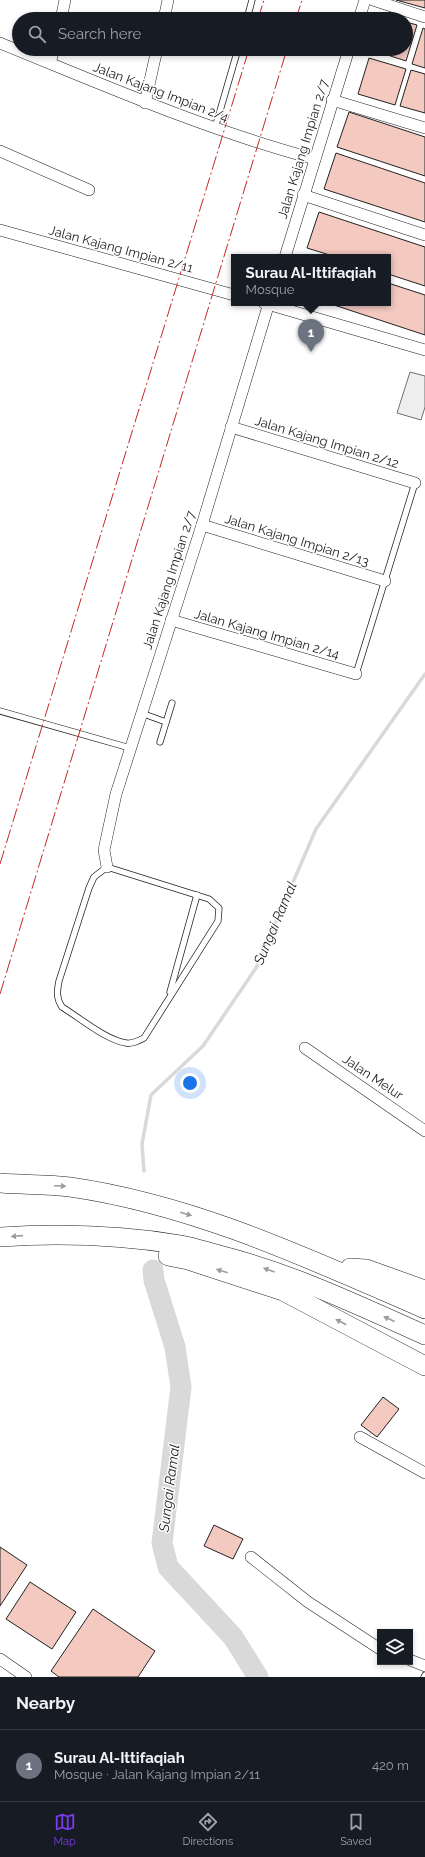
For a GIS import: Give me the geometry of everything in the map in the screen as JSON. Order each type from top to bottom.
[{"type":"highway","points":[[0,1183],[69,1187],[133,1199],[230,1227],[331,1267],[425,1309]]},
{"type":"highway","points":[[50,1234],[126,1246],[188,1260],[282,1291],[425,1366]]},
{"type":"highway","points":[[0,1237],[50,1234],[116,1237],[182,1245],[250,1263],[318,1287],[425,1335]]},
{"type":"highway","points":[[331,1267],[366,1269],[425,1290]]},
{"type":"street","points":[[62,12],[65,0]]},
{"type":"street","points":[[165,12],[168,0]]},
{"type":"street","points":[[361,12],[365,0]]},
{"type":"street","points":[[373,0],[410,12]]},
{"type":"street","points":[[413,13],[425,17]]},
{"type":"street","name":"Jalan Kajang Impian 2/4","points":[[0,43],[12,48]]},
{"type":"street","name":"Jalan Kajang Impian 2/4","points":[[32,56],[145,103],[215,129],[315,159]]},
{"type":"street","points":[[50,63],[52,56]]},
{"type":"street","points":[[145,103],[155,56]]},
{"type":"street","name":"Jalan Kajang Impian 2/7","points":[[286,254],[347,56]]},
{"type":"street","points":[[332,100],[425,128]]},
{"type":"street","points":[[0,151],[89,190]]},
{"type":"street","points":[[303,195],[425,234]]},
{"type":"street","name":"Jalan Kajang Impian 2/11","points":[[0,230],[231,294]]},
{"type":"street","name":"Jalan Kajang Impian 2/7","points":[[106,867],[104,850],[116,794],[202,525],[267,306]]},
{"type":"street","points":[[278,306],[425,350]]},
{"type":"street","name":"Jalan Kajang Impian 2/12","points":[[230,427],[415,483]]},
{"type":"street","name":"Jalan Kajang Impian 2/13","points":[[202,525],[385,581]]},
{"type":"street","name":"Jalan Kajang Impian 2/14","points":[[171,620],[356,674]]},
{"type":"street","name":"Jalan Melur","points":[[305,1048],[425,1131]]},
{"type":"street","points":[[360,1437],[425,1473]]},
{"type":"street","points":[[251,1557],[308,1602],[377,1646]]},
{"type":"street","points":[[0,1659],[26,1677]]},
{"type":"street","points":[[413,1661],[425,1666]]},
{"type":"lane","points":[[249,12],[252,0]]},
{"type":"lane","points":[[215,129],[236,56]]},
{"type":"lane","points":[[356,674],[415,483]]},
{"type":"lane","points":[[160,742],[172,703]]},
{"type":"lane","points":[[0,711],[130,748]]},
{"type":"lane","points":[[141,713],[166,722]]},
{"type":"lane","points":[[106,867],[197,895],[215,903],[219,908],[218,921],[144,1038],[136,1042],[127,1043],[115,1040],[62,1007],[58,1000],[57,991],[59,981],[89,888],[94,877],[106,867]]},
{"type":"lane","points":[[168,998],[197,895]]},
{"type":"shaded area","points":[[410,372],[425,376],[425,407],[421,420],[397,413]]},
{"type":"building","points":[[396,0],[425,0],[425,8]]},
{"type":"building","points":[[413,24],[417,25],[413,38]]},
{"type":"building","points":[[423,28],[425,29],[425,68],[412,64]]},
{"type":"building","points":[[391,56],[408,56],[406,61]]},
{"type":"building","points":[[369,58],[406,69],[395,105],[358,94]]},
{"type":"building","points":[[411,70],[425,74],[425,113],[400,106]]},
{"type":"building","points":[[349,112],[425,137],[425,176],[337,147]]},
{"type":"building","points":[[336,153],[425,183],[425,222],[324,189]]},
{"type":"building","points":[[319,212],[425,247],[425,286],[391,275],[391,254],[326,254],[307,248]]},
{"type":"building","points":[[391,284],[425,295],[425,335],[337,306],[391,306]]},
{"type":"building","points":[[383,1397],[399,1409],[377,1437],[361,1425]]},
{"type":"building","points":[[214,1525],[243,1539],[233,1559],[204,1546]]},
{"type":"building","points":[[0,1547],[27,1565],[0,1606]]},
{"type":"building","points":[[30,1582],[76,1612],[52,1649],[6,1619]]},
{"type":"building","points":[[93,1609],[155,1651],[138,1677],[59,1677],[51,1671]]},
{"type":"waterway","name":"Sungai Ramal","points":[[144,1171],[142,1144],[151,1095],[203,1046],[256,968],[316,829],[425,674]]},
{"type":"waterway","name":"Sungai Ramal","points":[[153,1270],[154,1280],[175,1347],[181,1387],[162,1543],[168,1567],[233,1637],[258,1677]]},
{"type":"power","points":[[260,12],[264,0]]},
{"type":"power","points":[[298,12],[302,0]]},
{"type":"power","points":[[0,864],[247,56]]},
{"type":"power","points":[[0,994],[285,56]]},
{"type":"place","name":"Surau Al-Ittifaqiah","points":[[311,352]]}]
